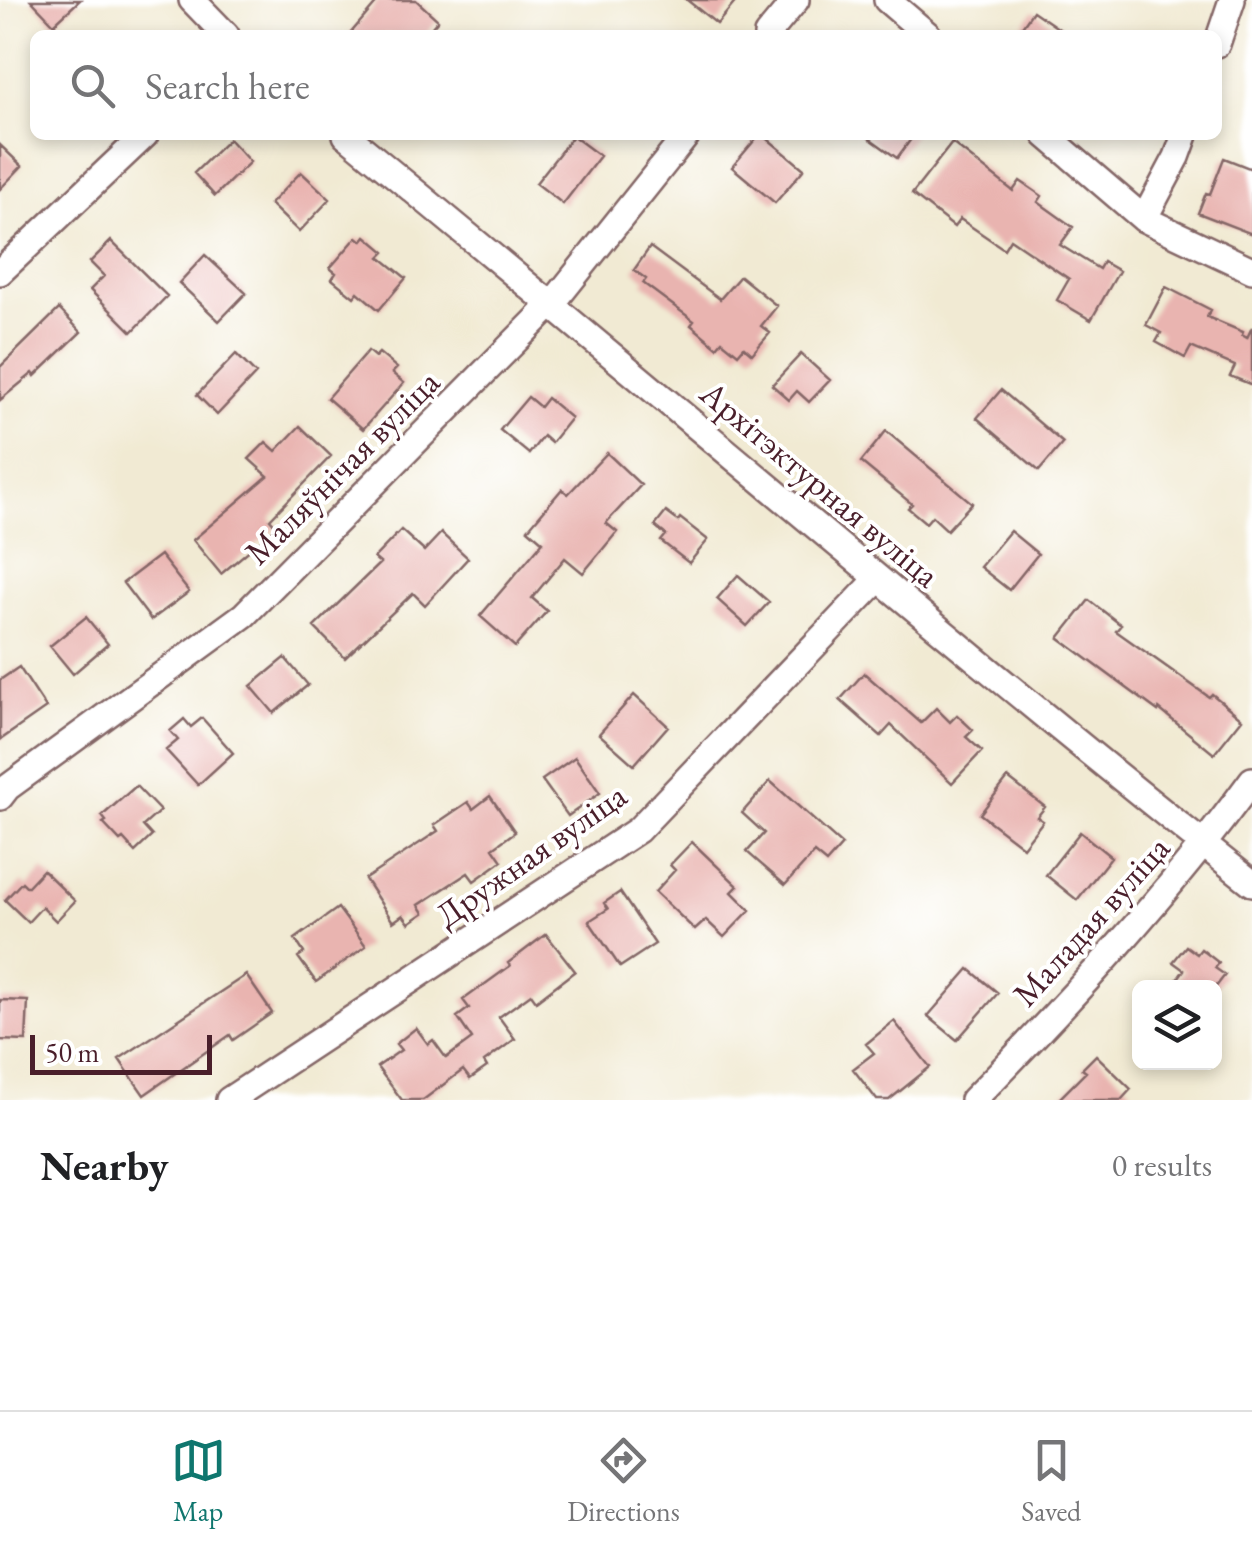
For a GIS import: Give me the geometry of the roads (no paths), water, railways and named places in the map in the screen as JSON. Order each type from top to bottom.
[{"type":"street","points":[[192,0],[221,30]]},
{"type":"street","points":[[772,30],[796,0]]},
{"type":"street","points":[[887,0],[922,30]]},
{"type":"street","points":[[1222,30],[1232,0]]},
{"type":"street","points":[[0,272],[140,140]]},
{"type":"street","name":"Архітэктурная вуліца","points":[[352,140],[878,580],[1252,883]]},
{"type":"street","name":"Маляўнічая вуліца","points":[[0,797],[7,788],[244,616],[552,304],[683,140]]},
{"type":"street","points":[[1052,140],[1144,218],[1252,270]]},
{"type":"street","points":[[1144,218],[1183,140]]},
{"type":"street","name":"Дружная вуліца","points":[[228,1100],[638,830],[878,580]]},
{"type":"street","name":"Маладая вуліца","points":[[972,1100],[1063,1008],[1204,846],[1252,780]]}]
